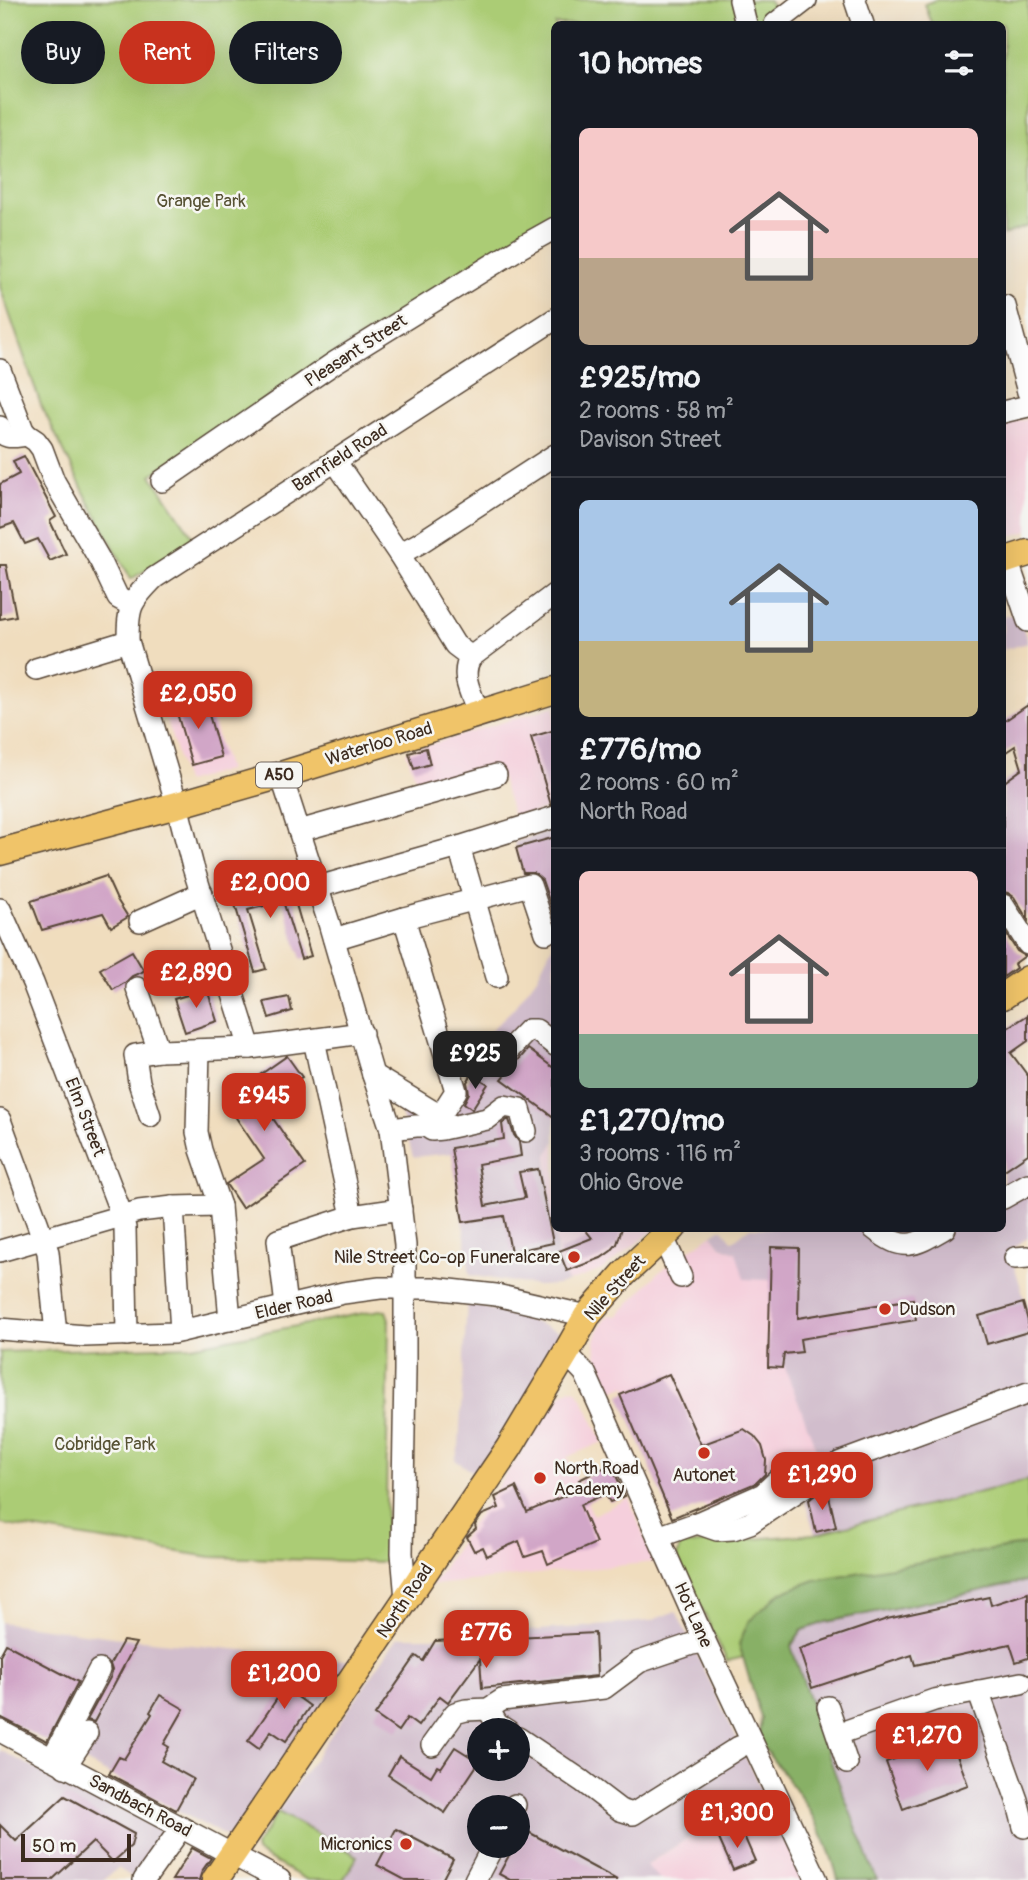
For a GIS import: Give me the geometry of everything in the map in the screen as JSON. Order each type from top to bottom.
[{"type":"main road","name":"Waterloo Road","points":[[0,852],[281,775],[551,692]]},
{"type":"main road","points":[[1006,994],[1028,979]]},
{"type":"main road","name":"Nile Street","points":[[566,1353],[587,1316],[624,1274],[668,1233]]},
{"type":"main road","name":"North Road","points":[[215,1880],[509,1448],[566,1353]]},
{"type":"street","points":[[740,0],[745,21]]},
{"type":"street","points":[[779,21],[806,0]]},
{"type":"street","points":[[855,0],[862,21]]},
{"type":"street","name":"Pleasant Street","points":[[162,481],[334,363],[551,230]]},
{"type":"street","points":[[1006,318],[1028,392]]},
{"type":"street","name":"Barnfield Road","points":[[131,605],[154,579],[551,322]]},
{"type":"street","points":[[0,370],[23,430],[42,449],[54,481],[102,562],[118,598],[131,605],[128,641],[250,1048]]},
{"type":"street","points":[[1006,411],[1028,406]]},
{"type":"street","points":[[0,427],[2,434],[6,436],[27,435]]},
{"type":"street","points":[[399,554],[551,458]]},
{"type":"street","points":[[335,461],[399,554],[455,645],[471,657]]},
{"type":"street","points":[[1013,558],[1028,621]]},
{"type":"street","points":[[479,714],[465,677],[465,665],[471,657],[551,597]]},
{"type":"street","points":[[36,669],[128,641]]},
{"type":"street","points":[[281,775],[332,932],[353,1035],[373,1075],[391,1129],[405,1245],[402,1553],[406,1599]]},
{"type":"street","points":[[299,831],[496,775]]},
{"type":"street","points":[[318,887],[551,818]]},
{"type":"street","points":[[459,847],[497,977]]},
{"type":"street","points":[[332,932],[404,918],[530,885],[546,933]]},
{"type":"street","points":[[140,921],[202,892]]},
{"type":"street","points":[[1006,910],[1028,944]]},
{"type":"street","points":[[373,1075],[440,1115],[456,1091],[404,918]]},
{"type":"street","name":"Elm Street","points":[[3,921],[33,983],[122,1216],[125,1228],[127,1335]]},
{"type":"street","points":[[137,988],[159,1051]]},
{"type":"street","points":[[499,1060],[528,1030],[533,1029],[551,1042]]},
{"type":"street","points":[[150,1115],[139,1082],[135,1055],[159,1051],[250,1048],[353,1035]]},
{"type":"street","points":[[314,1040],[352,1216]]},
{"type":"street","points":[[199,1050],[197,1132],[220,1206],[230,1320]]},
{"type":"street","points":[[391,1129],[416,1126],[426,1126],[432,1130],[442,1129],[487,1119],[503,1106],[520,1109],[526,1131]]},
{"type":"street","points":[[0,1120],[44,1238],[71,1335]]},
{"type":"street","points":[[1006,1196],[1028,1184]]},
{"type":"street","points":[[0,1251],[139,1211],[220,1206]]},
{"type":"street","points":[[171,1333],[173,1207]]},
{"type":"street","points":[[286,1306],[278,1240],[352,1216],[401,1209]]},
{"type":"street","points":[[878,1232],[886,1239],[908,1245],[938,1232]]},
{"type":"street","points":[[668,1233],[681,1277]]},
{"type":"street","name":"Elder Road","points":[[0,1329],[71,1335],[171,1333],[342,1293],[380,1287],[432,1287],[496,1295],[587,1316]]},
{"type":"street","name":"Hot Lane","points":[[566,1353],[585,1373],[705,1642],[817,1880]]},
{"type":"street","points":[[696,1523],[717,1530],[733,1529],[750,1523],[841,1462],[1028,1393]]},
{"type":"street","points":[[658,1537],[763,1494],[797,1466]]},
{"type":"street","points":[[432,1745],[455,1713],[488,1709],[502,1700],[604,1688],[639,1662],[705,1642]]},
{"type":"street","points":[[58,1763],[99,1670]]},
{"type":"street","points":[[838,1734],[934,1700],[1021,1683]]},
{"type":"street","points":[[978,1691],[1022,1798],[1024,1827]]},
{"type":"street","points":[[828,1707],[847,1763]]},
{"type":"street","points":[[488,1709],[494,1718]]},
{"type":"street","name":"Sandbach Road","points":[[0,1731],[280,1880]]},
{"type":"street","points":[[58,1763],[87,1733]]},
{"type":"street","points":[[530,1746],[620,1810],[633,1814],[739,1747],[752,1742]]},
{"type":"street","points":[[144,1880],[181,1828]]},
{"type":"street","points":[[475,1880],[487,1858]]},
{"type":"shaded area","points":[[1028,419],[1028,531],[1006,538],[1006,423]]},
{"type":"shaded area","points":[[1018,613],[1028,643],[1006,649],[1006,616]]},
{"type":"shaded area","points":[[200,681],[228,770],[185,782],[158,691]]},
{"type":"shaded area","points":[[551,707],[551,807],[514,819],[499,772],[421,793],[406,752]]},
{"type":"shaded area","points":[[551,831],[551,938],[532,879],[525,880],[514,842]]},
{"type":"shaded area","points":[[551,948],[551,1148],[547,1155],[551,1232],[555,1232],[558,1259],[568,1282],[538,1286],[470,1275],[452,1153],[413,1157],[396,1095],[424,1112],[457,1098],[472,1074],[463,1057],[513,1009],[537,977]]},
{"type":"shaded area","points":[[1006,1045],[1028,1076],[1028,1237],[1010,1251],[1028,1311],[1028,1480],[815,1534],[801,1488],[794,1478],[823,1466],[783,1363],[782,1368],[768,1367],[770,1280],[744,1279],[736,1252],[721,1246],[712,1234],[726,1232],[733,1241],[745,1232],[1006,1232]]},
{"type":"shaded area","points":[[551,1148],[551,1201],[550,1193],[547,1155]]},
{"type":"shaded area","points":[[555,1232],[651,1232],[602,1270],[568,1282],[558,1259]]},
{"type":"shaded area","name":"Autonet","points":[[712,1234],[721,1246],[736,1252],[770,1280],[769,1367],[783,1361],[823,1466],[713,1514],[703,1505],[672,1518],[620,1395],[628,1391],[625,1386],[609,1392],[596,1354],[595,1341],[605,1318],[610,1315],[617,1316],[658,1273]]},
{"type":"shaded area","points":[[467,1303],[524,1318],[566,1335],[479,1476],[455,1460],[459,1446]]},
{"type":"shaded area","name":"North Road Academy","points":[[571,1388],[581,1396],[603,1442],[567,1457],[593,1515],[629,1498],[654,1562],[432,1585],[562,1393]]},
{"type":"shaded area","points":[[1028,1581],[1028,1880],[877,1880],[835,1773],[791,1646],[802,1630],[826,1622]]},
{"type":"shaded area","points":[[676,1611],[762,1791],[646,1865],[661,1880],[343,1880],[358,1856],[278,1812],[398,1637],[650,1621]]},
{"type":"shaded area","points":[[0,1622],[121,1638],[352,1661],[229,1838],[0,1717]]},
{"type":"shaded area","points":[[0,1750],[170,1834],[136,1880],[118,1868],[103,1880],[0,1880]]},
{"type":"shaded area","points":[[756,1795],[768,1814],[774,1815],[805,1880],[661,1880],[645,1866]]},
{"type":"green space","name":"Grange Park","points":[[0,0],[768,0],[776,10],[760,21],[551,21],[551,221],[335,353],[151,475],[195,540],[131,579],[41,405],[0,287]]},
{"type":"green space","points":[[935,0],[1028,0],[1028,226],[1006,234],[1006,21],[931,21],[925,4]]},
{"type":"green space","name":"Cobridge Park","points":[[386,1311],[389,1319],[385,1562],[211,1557],[0,1524],[0,1352],[192,1346]]},
{"type":"green space","points":[[1028,1480],[1028,1581],[826,1622],[802,1630],[791,1646],[727,1661],[677,1557],[680,1545],[815,1534]]},
{"type":"green space","points":[[1028,1544],[1028,1581],[826,1622],[802,1630],[791,1646],[835,1773],[877,1880],[838,1880],[833,1860],[816,1823],[795,1789],[758,1741],[761,1718],[739,1644],[748,1622],[780,1593],[815,1580]]},
{"type":"green space","points":[[278,1812],[358,1856],[343,1880],[307,1880],[256,1852],[255,1847]]},
{"type":"building","points":[[24,456],[56,517],[50,521],[66,554],[50,561],[38,539],[25,544],[14,523],[0,528],[0,484],[19,474],[13,461]]},
{"type":"building","points":[[0,565],[6,565],[16,616],[0,619]]},
{"type":"building","points":[[204,697],[221,757],[192,765],[175,706]]},
{"type":"building","points":[[1028,705],[1028,920],[1014,897],[1006,893],[1006,781],[1022,769],[1015,746],[1006,752],[1006,720]]},
{"type":"building","points":[[551,731],[551,805],[531,737]]},
{"type":"building","points":[[426,748],[430,764],[414,769],[409,753]]},
{"type":"building","points":[[551,838],[551,906],[542,880],[534,873],[523,873],[516,848]]},
{"type":"building","points":[[106,876],[128,917],[111,927],[103,913],[42,930],[31,901]]},
{"type":"building","points":[[290,884],[311,956],[301,959],[283,901],[248,910],[266,969],[255,972],[233,898]]},
{"type":"building","points":[[1006,934],[1017,951],[1025,956],[1014,964],[1016,968],[1006,975]]},
{"type":"building","points":[[132,951],[144,971],[113,990],[100,969]]},
{"type":"building","points":[[207,989],[217,1021],[185,1032],[174,999]]},
{"type":"building","points":[[289,997],[292,1011],[269,1018],[264,1002]]},
{"type":"building","points":[[1028,1015],[1028,1041],[1011,1053],[1028,1076],[1028,1154],[1006,1169],[1006,1029]]},
{"type":"building","points":[[528,1049],[551,1066],[551,1115],[502,1079]]},
{"type":"building","points":[[287,1056],[302,1077],[263,1104],[305,1165],[242,1208],[226,1184],[264,1159],[224,1100]]},
{"type":"building","points":[[472,1074],[488,1084],[472,1109],[464,1103],[469,1093],[467,1082]]},
{"type":"building","points":[[507,1120],[519,1142],[521,1156],[478,1164],[485,1206],[525,1198],[519,1172],[538,1169],[553,1243],[511,1252],[504,1216],[463,1222],[451,1148],[504,1139],[502,1124]]},
{"type":"building","points":[[587,1232],[621,1232],[617,1244],[611,1251],[601,1258],[567,1271],[559,1251],[592,1238]]},
{"type":"building","name":"Dudson","points":[[771,1247],[799,1248],[798,1318],[913,1299],[916,1320],[800,1339],[802,1352],[784,1354],[782,1368],[768,1367]]},
{"type":"building","points":[[1023,1303],[1028,1332],[987,1344],[979,1316]]},
{"type":"building","name":"Autonet","points":[[669,1374],[701,1445],[744,1429],[762,1446],[766,1460],[765,1474],[756,1483],[672,1518],[620,1395]]},
{"type":"building","points":[[611,1464],[625,1496],[610,1502],[605,1494],[580,1505],[596,1543],[548,1564],[543,1551],[525,1557],[519,1541],[487,1556],[483,1547],[474,1551],[467,1537],[476,1529],[475,1525],[482,1515],[499,1508],[495,1497],[516,1487],[527,1512],[583,1488],[579,1480]]},
{"type":"building","points":[[828,1492],[836,1527],[816,1532],[809,1500],[815,1495]]},
{"type":"building","points":[[1028,1593],[1028,1658],[1016,1662],[1010,1644],[915,1665],[912,1655],[812,1688],[799,1649],[887,1619],[989,1597],[991,1605]]},
{"type":"building","points":[[595,1633],[597,1676],[482,1688],[480,1659],[448,1702],[440,1696],[418,1726],[407,1718],[398,1731],[375,1715],[416,1656],[423,1661],[435,1641]]},
{"type":"building","points":[[123,1641],[136,1643],[94,1722],[87,1720],[111,1676],[110,1664]]},
{"type":"building","points":[[6,1644],[78,1682],[47,1741],[0,1717],[0,1655]]},
{"type":"building","points":[[300,1665],[311,1673],[295,1695],[310,1706],[286,1741],[271,1731],[259,1749],[248,1741]]},
{"type":"building","points":[[160,1695],[184,1709],[164,1744],[169,1747],[161,1761],[193,1779],[176,1810],[109,1774],[119,1757],[124,1759],[152,1714],[150,1712]]},
{"type":"building","points":[[951,1738],[968,1785],[903,1809],[886,1762]]},
{"type":"building","points":[[455,1747],[467,1754],[467,1780],[445,1813],[388,1775],[399,1756],[431,1776],[437,1766],[441,1768]]},
{"type":"building","points":[[65,1796],[134,1834],[131,1846],[113,1862],[93,1842],[52,1880],[0,1880],[0,1825],[16,1841]]},
{"type":"building","name":"Micronics","points":[[396,1829],[453,1859],[442,1880],[405,1880],[377,1865]]},
{"type":"building","points":[[741,1829],[755,1861],[733,1870],[719,1839]]},
{"type":"building","points":[[530,1833],[617,1880],[510,1880],[499,1874],[508,1858],[530,1858]]},
{"type":"building","points":[[192,1848],[211,1858],[199,1880],[172,1880]]},
{"type":"place","name":"Nile Street Co-op Funeralcare","points":[[574,1257]]},
{"type":"place","name":"Dudson","points":[[885,1309]]},
{"type":"place","name":"Autonet","points":[[704,1453]]},
{"type":"place","name":"North Road Academy","points":[[540,1478]]},
{"type":"place","name":"Micronics","points":[[406,1844]]}]
